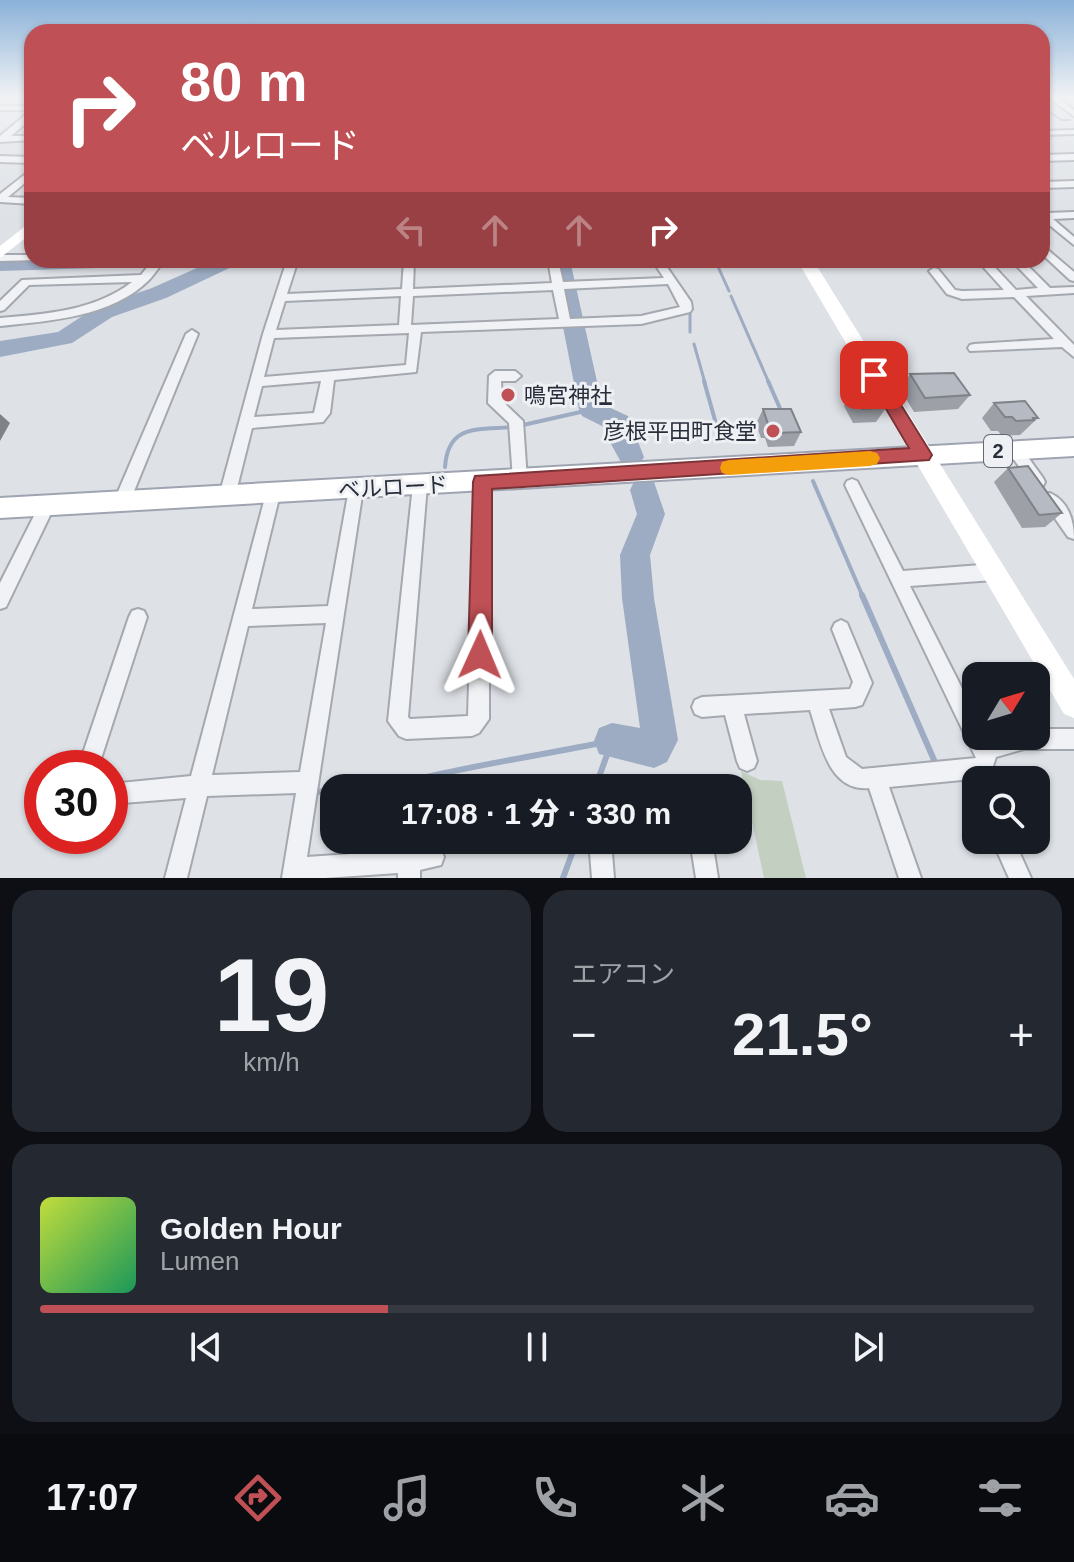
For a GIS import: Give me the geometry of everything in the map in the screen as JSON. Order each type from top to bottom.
[{"type":"main road","points":[[0,256],[24,233]]},
{"type":"main road","points":[[810,268],[1074,704]]},
{"type":"main road","name":"ベルロード","points":[[0,508],[1074,447]]},
{"type":"street","points":[[1,139],[24,138]]},
{"type":"street","points":[[1050,158],[1074,157]]},
{"type":"street","points":[[0,159],[24,160]]},
{"type":"street","points":[[0,199],[24,179]]},
{"type":"street","points":[[1050,185],[1074,184]]},
{"type":"street","points":[[0,187],[13,188]]},
{"type":"street","points":[[0,199],[24,200]]},
{"type":"street","points":[[1050,215],[1074,215]]},
{"type":"street","points":[[1050,221],[1074,242]]},
{"type":"street","points":[[0,256],[24,258]]},
{"type":"street","points":[[1050,256],[1074,278]]},
{"type":"street","points":[[0,322],[67,315],[98,308],[147,278],[153,268]]},
{"type":"street","points":[[227,496],[269,334],[290,268]]},
{"type":"street","points":[[256,382],[412,369],[410,268]]},
{"type":"street","points":[[555,268],[565,321]]},
{"type":"street","points":[[269,334],[641,320],[686,309],[685,302],[662,268]]},
{"type":"street","points":[[990,268],[1070,348]]},
{"type":"street","points":[[1024,268],[1047,291]]},
{"type":"street","points":[[934,271],[951,292],[962,295],[1074,290]]},
{"type":"street","points":[[0,307],[26,282],[147,278]]},
{"type":"street","points":[[281,298],[671,281]]},
{"type":"street","points":[[122,501],[192,334]]},
{"type":"street","points":[[974,348],[1070,348]]},
{"type":"street","points":[[515,376],[495,376],[495,403],[516,421],[520,480]]},
{"type":"street","points":[[246,423],[318,418],[323,413],[328,378]]},
{"type":"street","points":[[1015,450],[1074,532]]},
{"type":"street","points":[[420,485],[398,721],[406,729],[472,726],[479,719],[482,482]]},
{"type":"street","points":[[852,485],[898,579],[978,766]]},
{"type":"street","points":[[356,489],[294,874],[408,870],[433,857]]},
{"type":"street","points":[[176,878],[272,494]]},
{"type":"street","points":[[0,601],[47,505]]},
{"type":"street","points":[[898,579],[994,572]]},
{"type":"street","points":[[242,618],[336,614]]},
{"type":"street","points":[[94,750],[138,617]]},
{"type":"street","points":[[702,707],[855,698],[863,683],[841,629]]},
{"type":"street","points":[[817,701],[838,764],[860,779],[962,769]]},
{"type":"street","points":[[732,705],[747,761]]},
{"type":"street","points":[[980,766],[1024,739],[1074,739]]},
{"type":"street","points":[[876,779],[910,878]]},
{"type":"street","points":[[128,792],[308,782]]},
{"type":"street","points":[[601,854],[603,878]]},
{"type":"street","points":[[703,854],[707,878]]},
{"type":"street","points":[[1009,854],[1020,878]]},
{"type":"green space","points":[[752,776],[760,780],[782,781],[806,878],[764,878],[752,822]]},
{"type":"building","points":[[954,373],[970,395],[925,398],[910,374]]},
{"type":"building","points":[[870,380],[886,408],[862,409],[853,392],[858,387],[855,381]]},
{"type":"building","points":[[1025,401],[1038,418],[1016,421],[1005,417],[994,403]]},
{"type":"building","points":[[763,409],[791,409],[801,432],[775,433]]},
{"type":"building","points":[[1028,466],[1062,513],[1039,515],[1008,468]]},
{"type":"waterway","points":[[0,265],[24,264]]},
{"type":"waterway","points":[[0,349],[64,338],[104,312],[159,293],[214,268]]},
{"type":"waterway","points":[[562,268],[565,284]]},
{"type":"waterway","points":[[719,268],[729,291]]},
{"type":"waterway","points":[[566,289],[572,319]]},
{"type":"waterway","points":[[731,296],[769,383]]},
{"type":"waterway","points":[[690,307],[690,332]]},
{"type":"waterway","points":[[574,325],[591,409],[619,423],[631,457]]},
{"type":"waterway","points":[[694,344],[705,383]]},
{"type":"waterway","points":[[704,381],[718,431]]},
{"type":"waterway","points":[[768,381],[782,413]]},
{"type":"waterway","points":[[523,425],[585,411],[590,405]]},
{"type":"waterway","points":[[445,467],[447,453],[458,436],[476,430],[512,427]]},
{"type":"waterway","points":[[813,481],[863,597]]},
{"type":"waterway","points":[[612,741],[654,749],[660,740],[638,598],[635,555],[651,514],[644,490]]},
{"type":"waterway","points":[[862,595],[934,760]]},
{"type":"waterway","points":[[441,774],[612,741],[600,774]]},
{"type":"waterway","points":[[315,792],[320,792]]},
{"type":"waterway","points":[[563,878],[572,854]]},
{"type":"slow traffic","points":[[729,468],[870,458]]},
{"type":"place","name":"鳴宮神社","points":[[508,395]]},
{"type":"place","name":"彦根平田町食堂","points":[[773,431]]},
{"type":"route","points":[[480,655],[482,482],[923,455],[874,375]]}]
